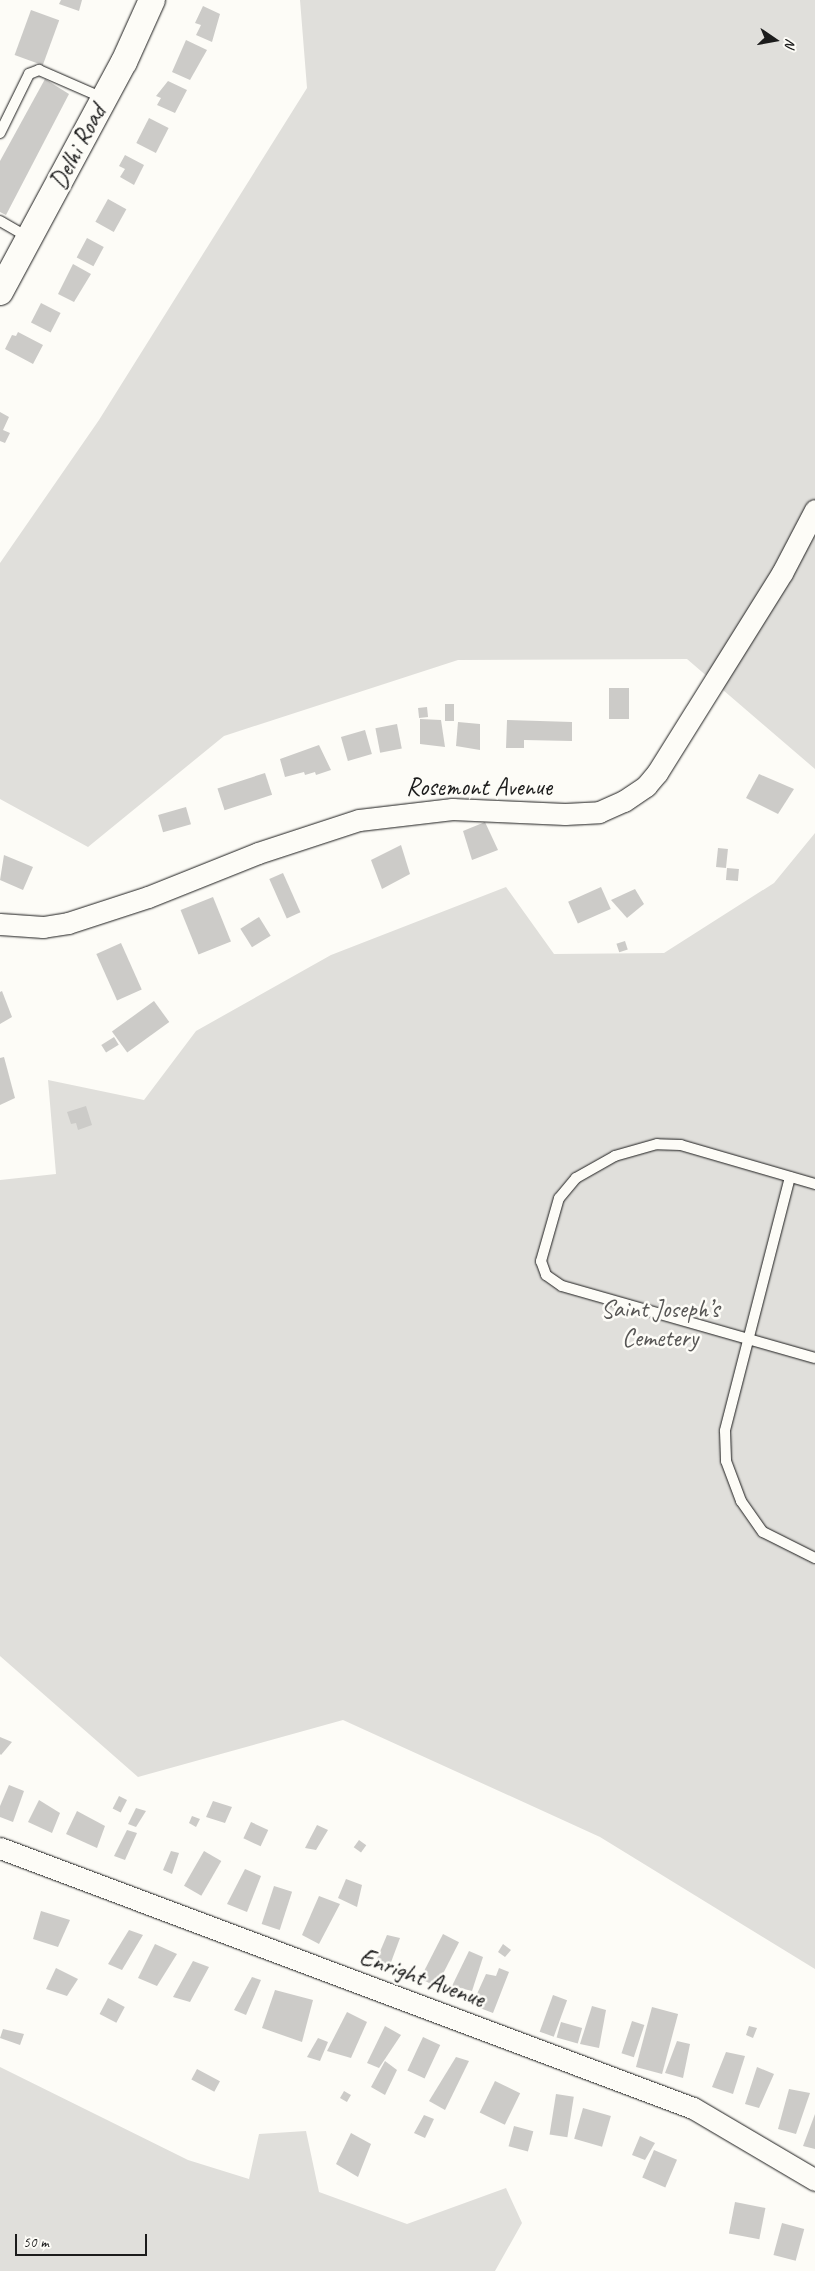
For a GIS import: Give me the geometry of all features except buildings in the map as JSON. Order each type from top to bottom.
[{"type":"street","name":"Delhi Road","points":[[0,292],[104,98],[152,0]]},
{"type":"street","name":"Rosemont Avenue","points":[[0,924],[43,927],[68,923],[148,897],[258,853],[359,820],[452,809],[564,814],[599,812],[624,802],[646,786],[658,773],[782,573],[815,510]]},
{"type":"street","name":"Enright Avenue","points":[[0,1848],[693,2108],[815,2180]]},
{"type":"lane","points":[[0,133],[29,74],[39,70],[104,98]]},
{"type":"lane","points":[[0,222],[29,238]]},
{"type":"lane","points":[[815,1184],[681,1145],[657,1144],[615,1156],[576,1178],[560,1198],[548,1230],[541,1261],[546,1275],[562,1286],[815,1358]]},
{"type":"lane","points":[[790,1177],[725,1431],[726,1461],[742,1501],[762,1532],[815,1558]]},
{"type":"green space","points":[[300,0],[815,0],[815,769],[687,659],[458,660],[224,736],[88,847],[0,799],[0,563],[99,420],[307,88]]},
{"type":"green space","name":"Saint Joseph’s Cemetery","points":[[815,833],[815,1969],[600,1837],[343,1720],[138,1777],[0,1656],[0,1180],[56,1174],[48,1080],[144,1100],[196,1031],[331,955],[506,887],[554,954],[664,953],[774,883]]},
{"type":"green space","points":[[0,2067],[188,2160],[249,2179],[259,2134],[306,2131],[319,2192],[407,2224],[506,2188],[522,2223],[495,2271],[0,2271]]}]
